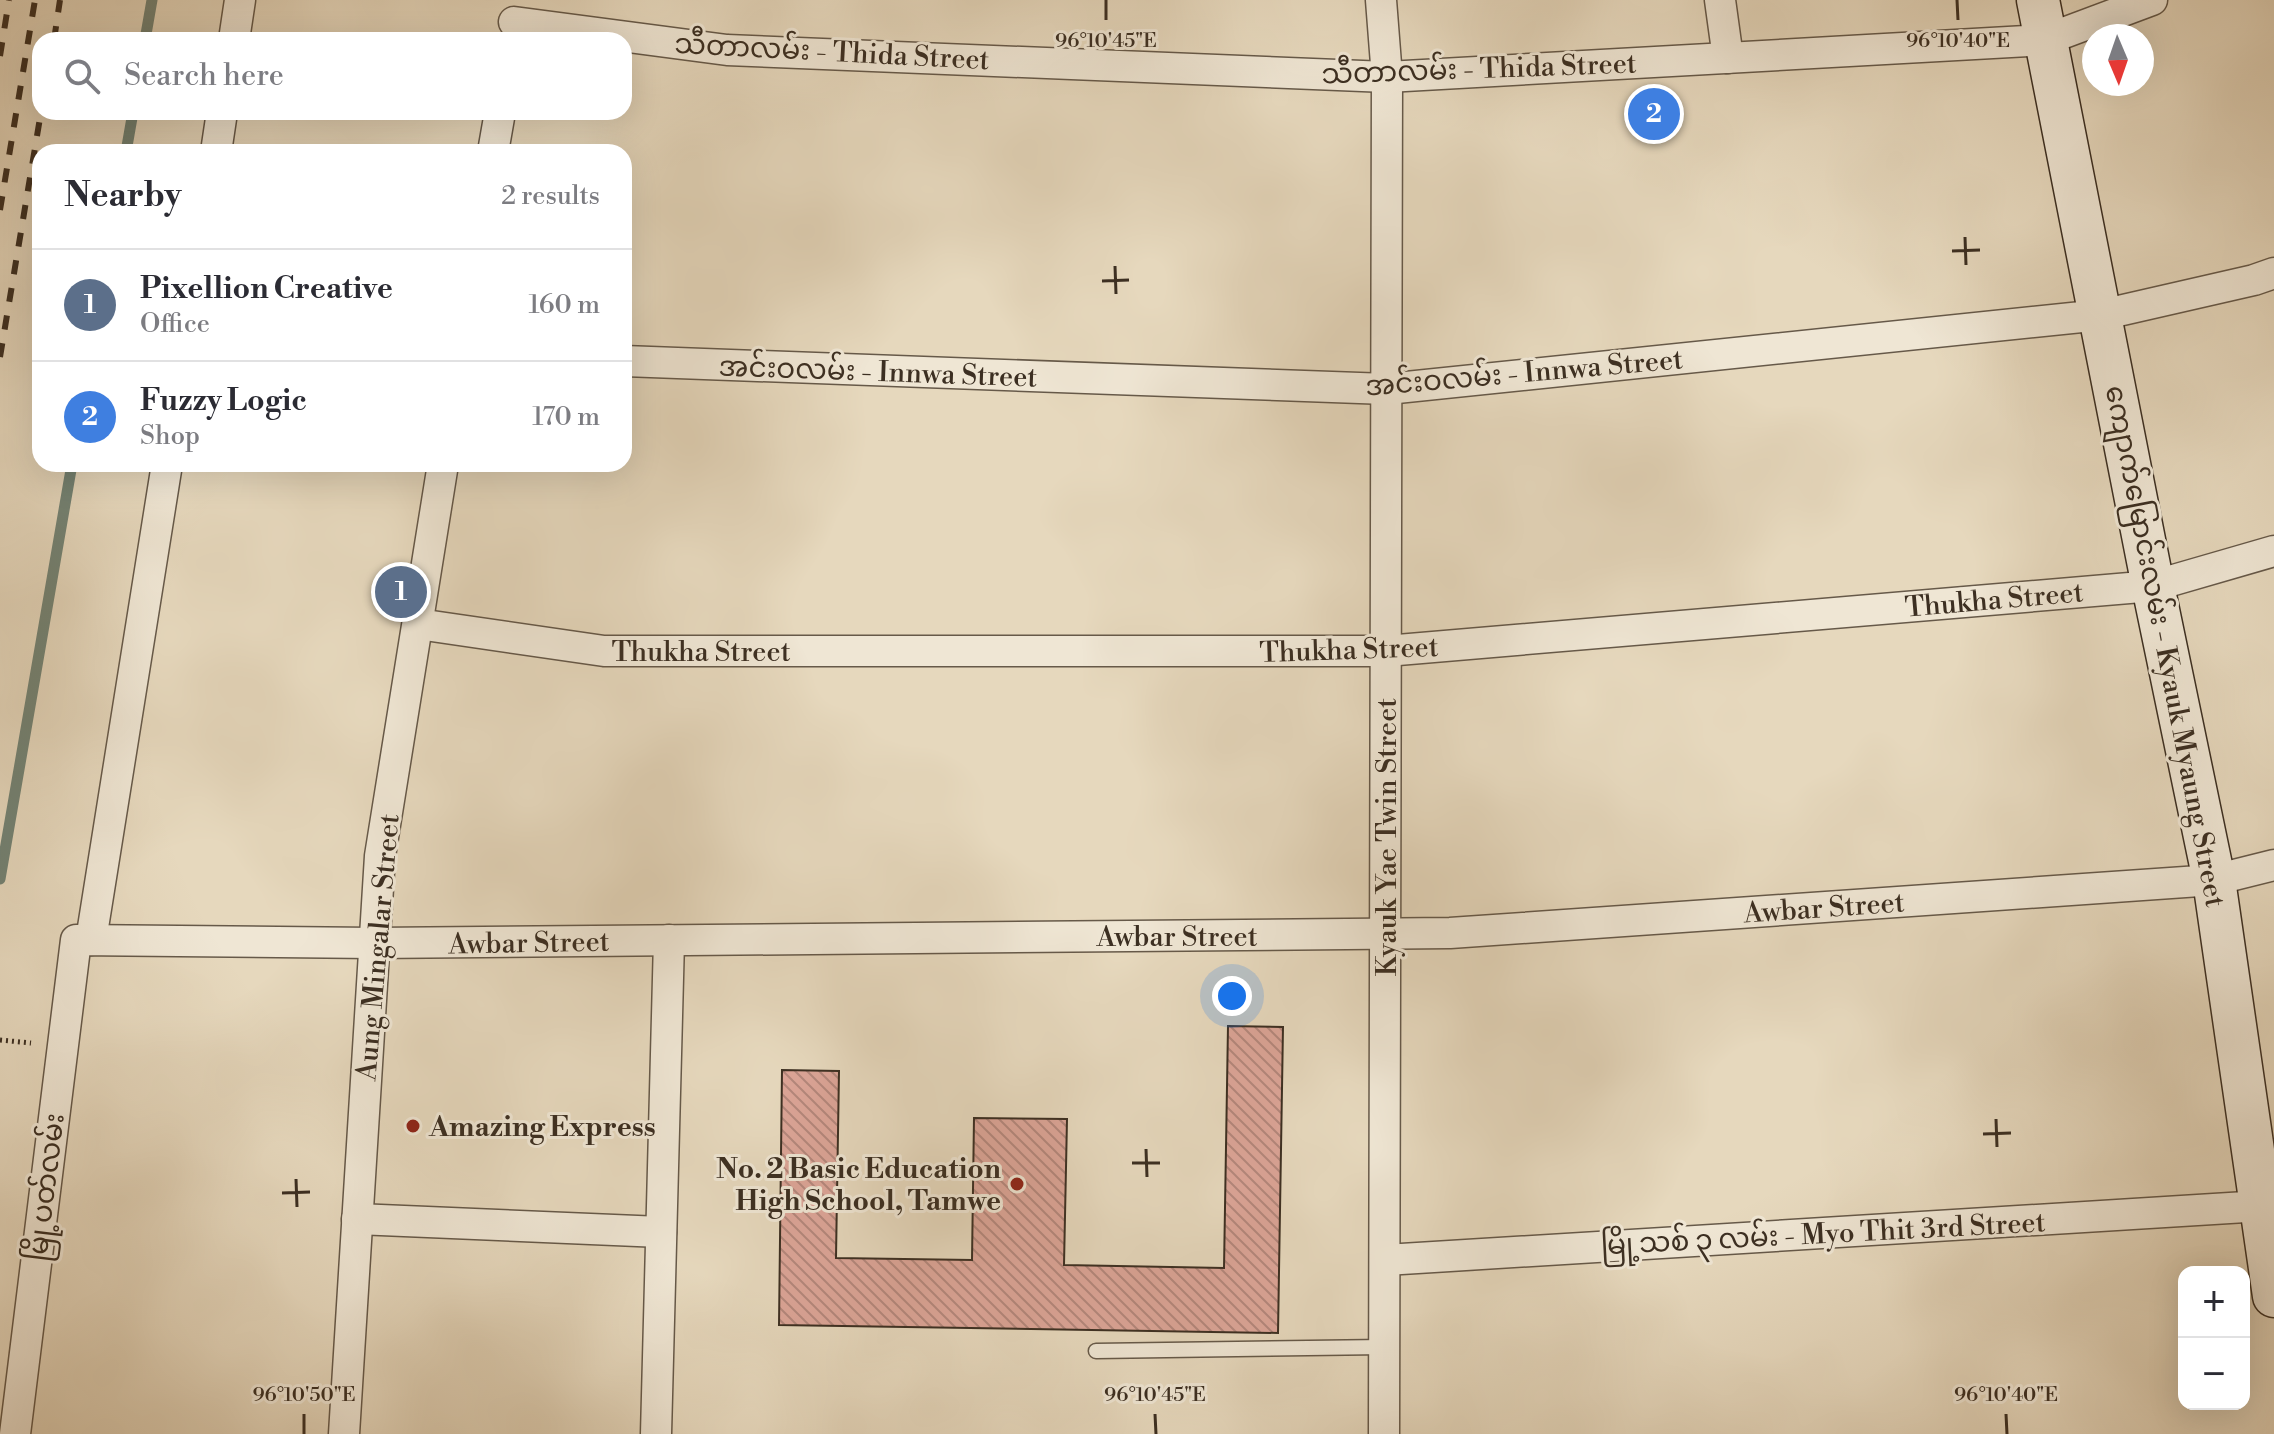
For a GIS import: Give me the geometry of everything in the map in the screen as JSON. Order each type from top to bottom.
[{"type":"street","points":[[235,32],[240,0]]},
{"type":"street","name":"Kyauk Yae Twin Street","points":[[1381,0],[1387,77],[1384,1434]]},
{"type":"street","points":[[1720,0],[1728,58]]},
{"type":"street","name":"သီတာလမ်း - Thida Street","points":[[632,37],[727,50],[1387,77],[1728,58],[2042,20],[2152,0]]},
{"type":"street","name":"ကျောက်မြောင်းလမ်း - Kyauk Myaung Street","points":[[2042,20],[2214,880],[2274,1296]]},
{"type":"street","name":"သီတာလမ်း - Thida Street","points":[[514,21],[595,32]]},
{"type":"street","points":[[217,144],[221,120]]},
{"type":"street","points":[[494,144],[499,120]]},
{"type":"street","name":"အင်းဝလမ်း - Innwa Street","points":[[632,361],[1387,389],[2101,315],[2274,273]]},
{"type":"street","name":"မြို့ပတ်လမ်း","points":[[15,1434],[84,940],[166,472]]},
{"type":"street","name":"Aung Mingalar Street","points":[[344,1434],[380,856],[442,472]]},
{"type":"street","name":"Thukha Street","points":[[418,624],[604,651],[1386,651],[2153,586],[2274,551]]},
{"type":"street","name":"Awbar Street","points":[[84,940],[374,943],[1450,933],[2214,880],[2274,865]]},
{"type":"street","points":[[656,1434],[669,940]]},
{"type":"street","name":"မြို့သစ် ၃ လမ်း - Myo Thit 3rd Street","points":[[1385,1260],[2262,1206]]},
{"type":"street","points":[[357,1219],[661,1232]]},
{"type":"lane","points":[[1096,1351],[1384,1347]]},
{"type":"building","points":[[1228,1026],[1283,1027],[1278,1333],[779,1325],[782,1070],[839,1071],[836,1258],[972,1260],[974,1118],[1067,1119],[1064,1265],[1224,1268]]},
{"type":"waterway","points":[[146,32],[152,0]]},
{"type":"waterway","points":[[127,144],[132,120]]},
{"type":"waterway","points":[[0,879],[71,472]]},
{"type":"railway","points":[[0,56],[9,0]]},
{"type":"railway","points":[[0,210],[35,0]]},
{"type":"railway","points":[[55,32],[60,0]]},
{"type":"railway","points":[[36,144],[40,120]]},
{"type":"railway","points":[[0,357],[32,166]]},
{"type":"place","name":"Fuzzy Logic","points":[[1654,114]]},
{"type":"place","name":"Pixellion Creative","points":[[401,592]]},
{"type":"place","name":"Amazing Express","points":[[413,1126]]},
{"type":"place","name":"No. 2 Basic Education High School, Tamwe","points":[[1017,1184]]}]
